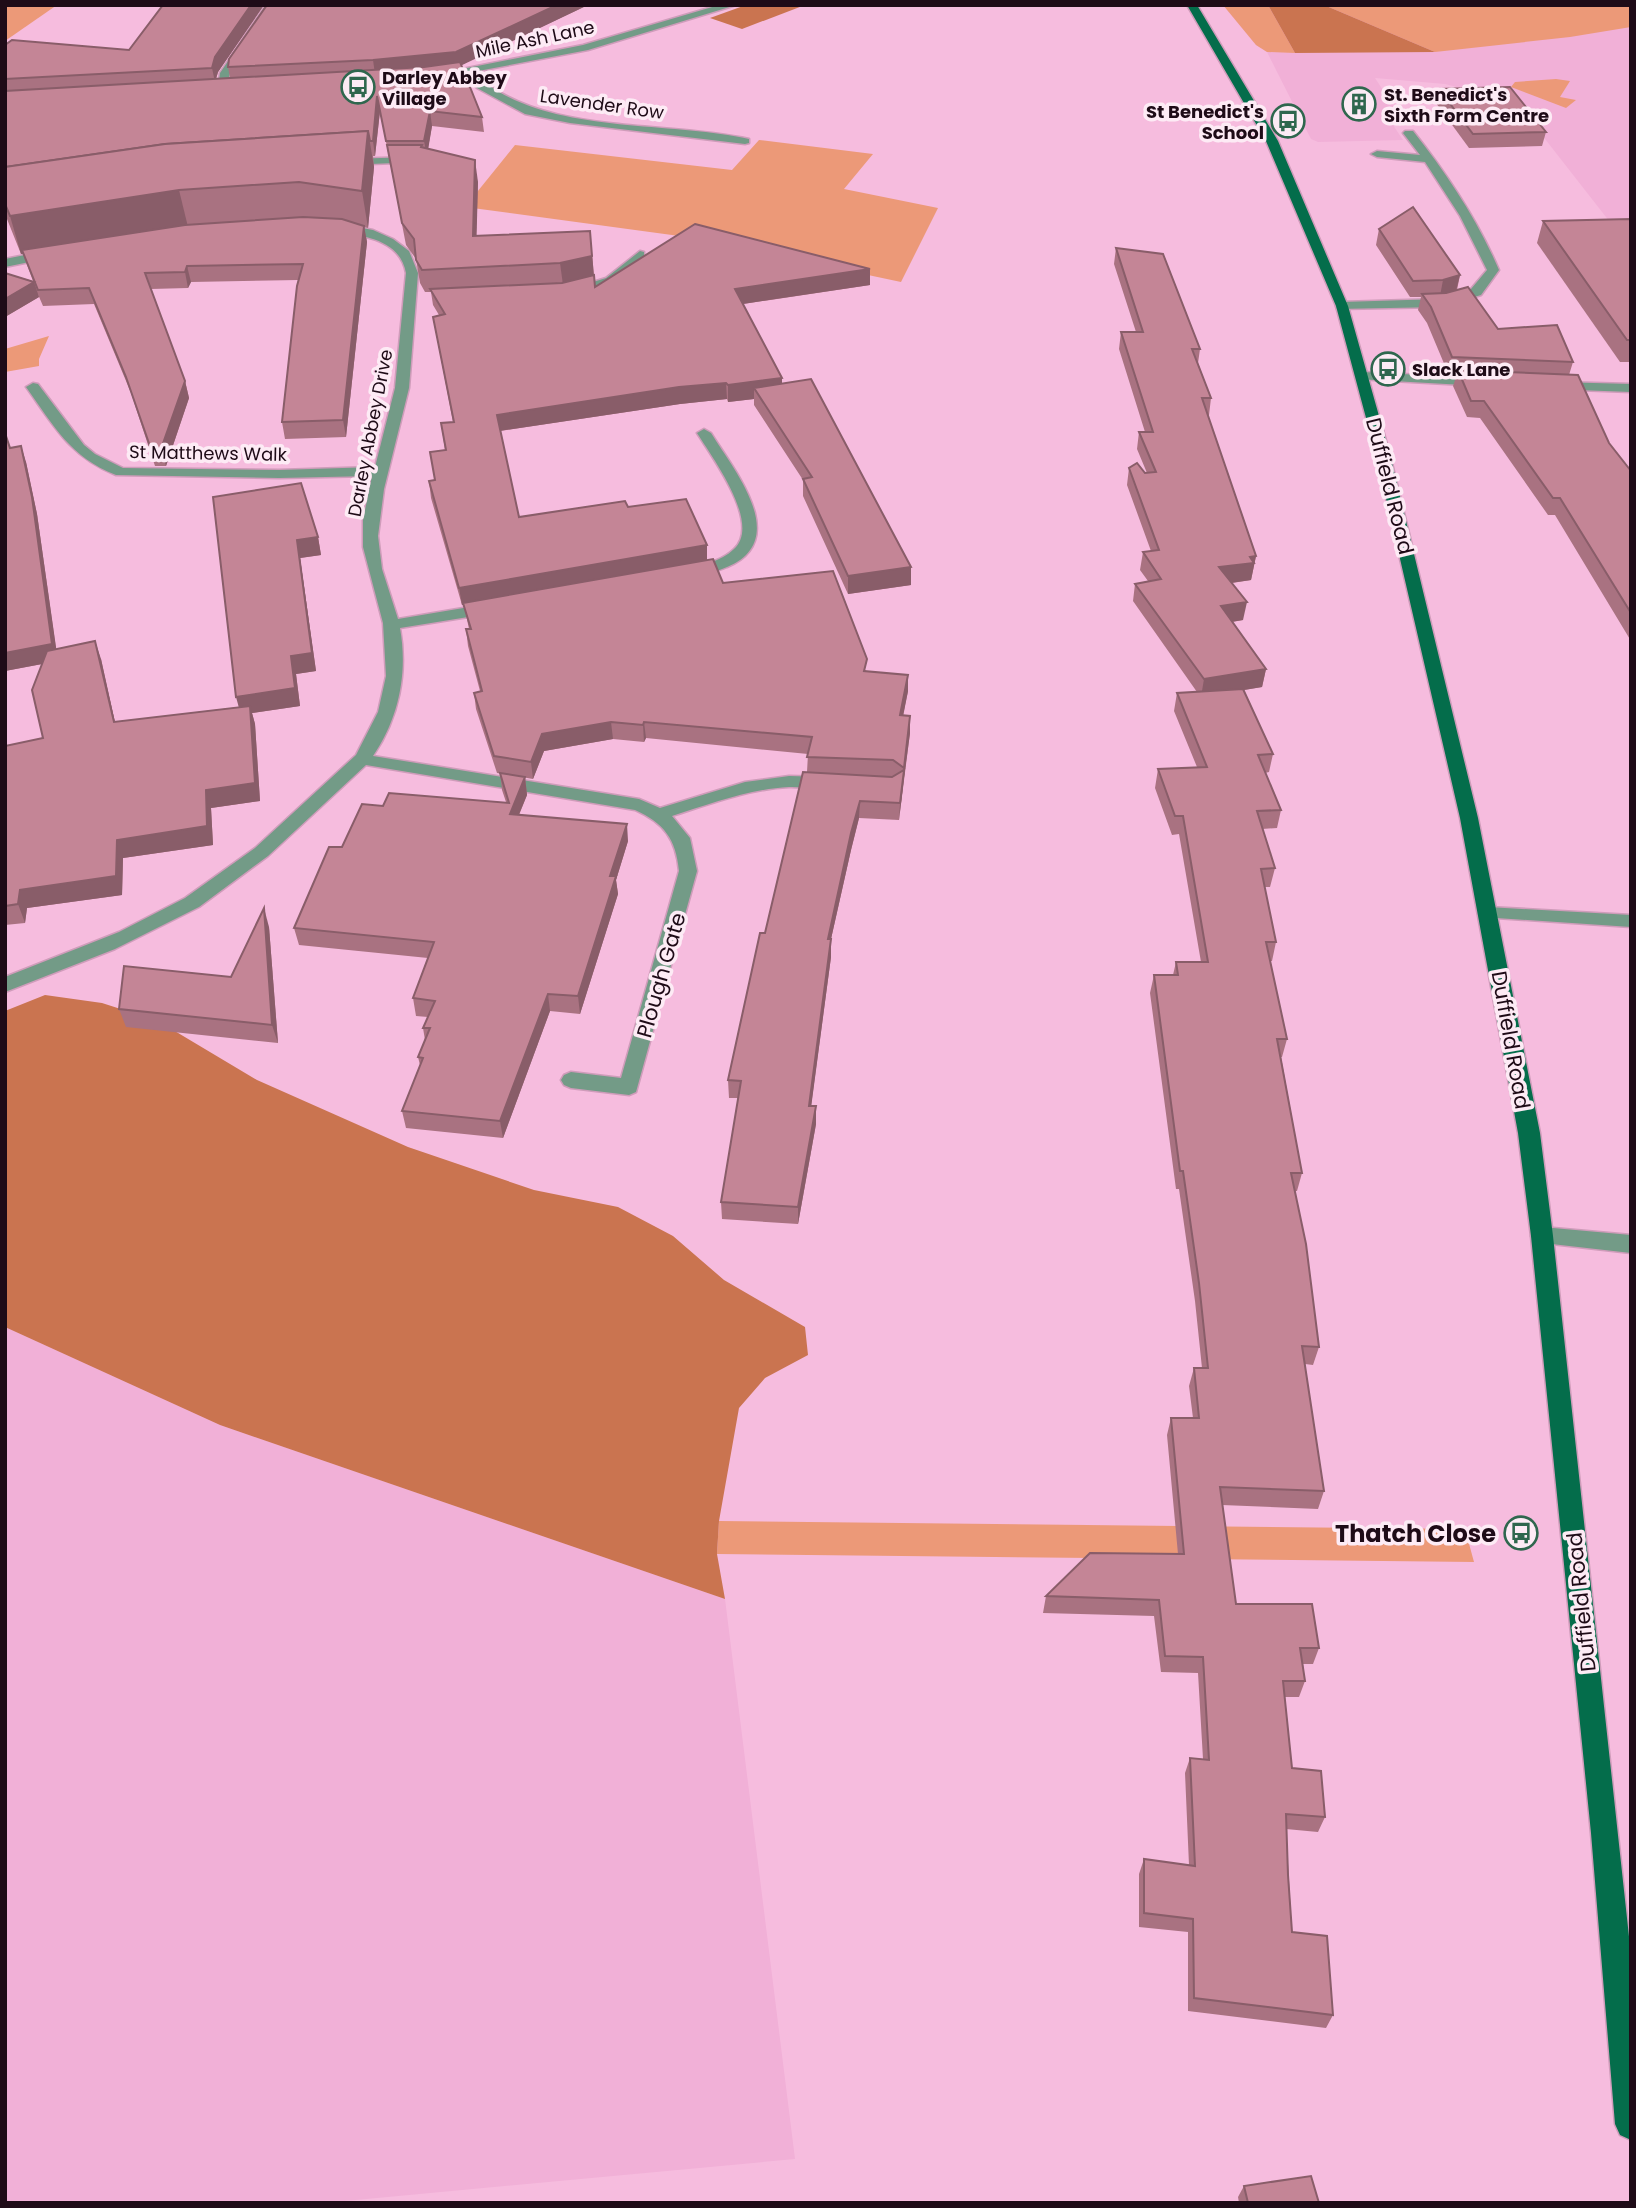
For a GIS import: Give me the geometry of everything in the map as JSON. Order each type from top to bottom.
[{"type":"main road","name":"Duffield Road","points":[[1192,5],[1272,141],[1325,259],[1342,306],[1383,455],[1466,805],[1529,1133],[1542,1236],[1605,1833],[1631,2124]]},
{"type":"street","points":[[222,87],[225,73],[271,5]]},
{"type":"street","name":"Mile Ash Lane","points":[[426,76],[584,48],[731,5]]},
{"type":"street","name":"Lavender Row","points":[[466,71],[481,86],[529,112],[570,120],[745,141]]},
{"type":"street","points":[[209,88],[236,87]]},
{"type":"street","points":[[1342,306],[1441,303],[1476,292],[1493,270],[1482,243],[1429,159],[1409,133]]},
{"type":"street","points":[[1377,154],[1429,159]]},
{"type":"street","points":[[328,163],[422,161]]},
{"type":"street","name":"Darley Abbey Drive","points":[[5,985],[144,929],[214,888],[279,839],[362,759],[383,726],[391,696],[395,659],[392,625],[376,576],[370,538],[379,471],[397,413],[417,299],[409,260],[400,249],[360,232],[320,227]]},
{"type":"street","points":[[5,262],[71,251]]},
{"type":"street","points":[[549,293],[610,281],[640,256]]},
{"type":"street","points":[[1362,376],[1496,383]]},
{"type":"street","points":[[1536,385],[1631,388]]},
{"type":"street","name":"St Matthews Walk","points":[[33,387],[81,453],[97,464],[121,472],[279,474],[379,471]]},
{"type":"street","points":[[673,576],[712,569],[727,563],[739,556],[752,534],[748,509],[704,433]]},
{"type":"street","points":[[392,625],[514,604]]},
{"type":"street","name":"Plough Gate","points":[[362,759],[639,805],[673,824],[688,857],[688,871],[629,1087],[571,1080]]},
{"type":"street","points":[[659,814],[745,788],[789,781],[842,782]]},
{"type":"street","points":[[1488,914],[1631,922]]},
{"type":"street","points":[[1542,1236],[1631,1244]]},
{"type":"shaded area","points":[[5,5],[57,5],[5,41]]},
{"type":"shaded area","points":[[746,5],[805,5],[742,29],[710,18]]},
{"type":"shaded area","points":[[1223,5],[1631,5],[1631,249],[1531,121],[1496,97],[1445,84],[1375,78],[1405,124],[1393,125],[1403,140],[1318,142],[1311,139],[1267,52],[1256,45]]},
{"type":"shaded area","points":[[1223,5],[1268,5],[1295,53],[1267,52],[1256,45]]},
{"type":"shaded area","points":[[1268,5],[1324,5],[1435,52],[1295,53]]},
{"type":"shaded area","points":[[1324,5],[1631,5],[1631,27],[1570,37],[1435,52]]},
{"type":"shaded area","points":[[1556,79],[1570,81],[1560,97],[1576,100],[1566,108],[1511,87],[1515,82]]},
{"type":"shaded area","points":[[759,140],[873,154],[844,189],[938,208],[901,282],[694,238],[465,207],[515,145],[732,170]]},
{"type":"shaded area","points":[[49,336],[39,359],[39,366],[5,372],[5,349]]},
{"type":"shaded area","points":[[45,995],[102,1003],[158,1021],[257,1080],[408,1147],[534,1190],[618,1207],[673,1236],[724,1280],[805,1327],[808,1355],[765,1378],[739,1408],[719,1521],[717,1554],[725,1599],[220,1425],[5,1327],[5,1011]]},
{"type":"shaded area","points":[[5,1327],[220,1425],[725,1599],[795,2159],[324,2203],[5,2203]]},
{"type":"shaded area","points":[[719,1521],[1465,1529],[1474,1562],[717,1554]]},
{"type":"building","points":[[163,5],[251,5],[215,57],[212,68],[5,79],[5,45],[12,40],[129,50]]},
{"type":"building","points":[[267,5],[557,5],[456,52],[373,60],[228,67],[229,59]]},
{"type":"building","points":[[460,62],[482,117],[430,111],[424,141],[386,141],[377,96],[373,141],[370,141],[368,131],[165,144],[5,167],[5,91],[424,67]]},
{"type":"building","points":[[1510,87],[1546,132],[1473,134],[1439,89]]},
{"type":"building","points":[[368,131],[362,191],[299,182],[179,190],[10,216],[5,204],[5,167],[165,144]]},
{"type":"building","points":[[387,145],[422,145],[421,147],[475,160],[473,236],[590,231],[592,256],[560,263],[422,270],[416,260],[414,239],[402,223]]},
{"type":"building","points":[[1413,207],[1460,275],[1443,280],[1413,281],[1379,229]]},
{"type":"building","points":[[303,217],[342,219],[364,226],[343,420],[282,422],[297,286],[303,264],[187,266],[185,272],[145,273],[185,381],[161,449],[151,449],[126,377],[89,288],[38,290],[22,250],[185,225]]},
{"type":"building","points":[[1631,219],[1631,340],[1627,340],[1543,221]]},
{"type":"building","points":[[695,224],[870,269],[735,289],[782,378],[728,385],[679,387],[497,415],[519,517],[625,501],[628,507],[686,499],[707,545],[459,588],[429,481],[435,480],[430,452],[446,450],[441,423],[454,422],[433,317],[445,314],[430,289],[562,283],[594,275],[595,287]]},
{"type":"building","points":[[1116,248],[1163,254],[1200,349],[1192,349],[1211,398],[1202,398],[1256,556],[1250,557],[1254,563],[1219,567],[1247,602],[1221,606],[1266,669],[1204,679],[1135,584],[1161,579],[1143,552],[1159,550],[1129,468],[1137,463],[1145,473],[1156,472],[1139,432],[1153,432],[1121,332],[1143,332]]},
{"type":"building","points":[[5,273],[34,282],[5,299]]},
{"type":"building","points":[[1468,287],[1498,329],[1557,325],[1573,362],[1452,357],[1431,307],[1422,294],[1446,293]]},
{"type":"building","points":[[1458,370],[1578,375],[1609,443],[1631,471],[1631,613],[1560,498],[1553,498],[1484,401],[1471,401]]},
{"type":"building","points":[[811,379],[911,567],[848,576],[803,479],[812,477],[754,388]]},
{"type":"building","points":[[5,433],[10,448],[21,446],[32,497],[52,644],[5,653]]},
{"type":"building","points":[[301,483],[318,537],[297,540],[312,653],[291,656],[295,688],[236,697],[213,497]]},
{"type":"building","points":[[713,559],[723,583],[833,571],[867,659],[864,671],[908,675],[900,715],[910,716],[904,768],[893,760],[807,757],[812,737],[644,722],[643,725],[611,722],[542,734],[531,762],[494,756],[474,693],[482,691],[466,629],[471,629],[463,603]]},
{"type":"building","points":[[95,641],[114,722],[250,706],[255,783],[206,790],[207,826],[117,840],[116,876],[20,890],[18,904],[5,906],[5,746],[43,738],[32,690],[47,651]]},
{"type":"building","points":[[1243,689],[1273,754],[1258,755],[1281,810],[1257,811],[1275,868],[1261,869],[1276,942],[1266,942],[1287,1039],[1277,1039],[1302,1173],[1291,1173],[1306,1244],[1319,1347],[1302,1346],[1324,1491],[1220,1487],[1236,1604],[1312,1604],[1319,1648],[1300,1648],[1305,1681],[1283,1681],[1292,1768],[1321,1771],[1325,1817],[1286,1814],[1288,1875],[1292,1932],[1327,1936],[1333,2015],[1194,1998],[1193,1919],[1144,1913],[1144,1859],[1195,1866],[1190,1758],[1209,1760],[1203,1657],[1165,1656],[1159,1600],[1046,1596],[1090,1553],[1184,1554],[1171,1418],[1199,1418],[1194,1368],[1208,1368],[1199,1283],[1183,1171],[1180,1171],[1154,975],[1178,975],[1176,962],[1208,962],[1183,816],[1175,816],[1158,769],[1207,767],[1177,693]]},
{"type":"building","points":[[904,770],[900,803],[860,801],[851,833],[828,939],[831,939],[809,1106],[816,1106],[798,1207],[721,1202],[741,1081],[728,1080],[760,933],[765,933],[803,772],[892,777]]},
{"type":"building","points":[[500,773],[525,777],[510,814],[627,824],[610,876],[616,876],[578,996],[548,994],[500,1121],[402,1111],[423,1058],[418,1057],[430,1028],[423,1028],[435,1001],[413,998],[434,942],[294,928],[329,847],[342,847],[362,804],[383,806],[389,793],[509,803]]},
{"type":"building","points":[[264,908],[272,1025],[119,1009],[124,966],[231,977]]},
{"type":"building","points":[[1311,2176],[1319,2203],[1248,2203],[1244,2186]]},
{"type":"place","name":"Darley Abbey Village","points":[[358,87]]},
{"type":"place","name":"St. Benedict's Sixth Form Centre","points":[[1359,104]]},
{"type":"place","name":"St Benedict's School","points":[[1288,121]]},
{"type":"place","name":"Slack Lane","points":[[1388,369]]},
{"type":"place","name":"Thatch Close","points":[[1521,1533]]}]
